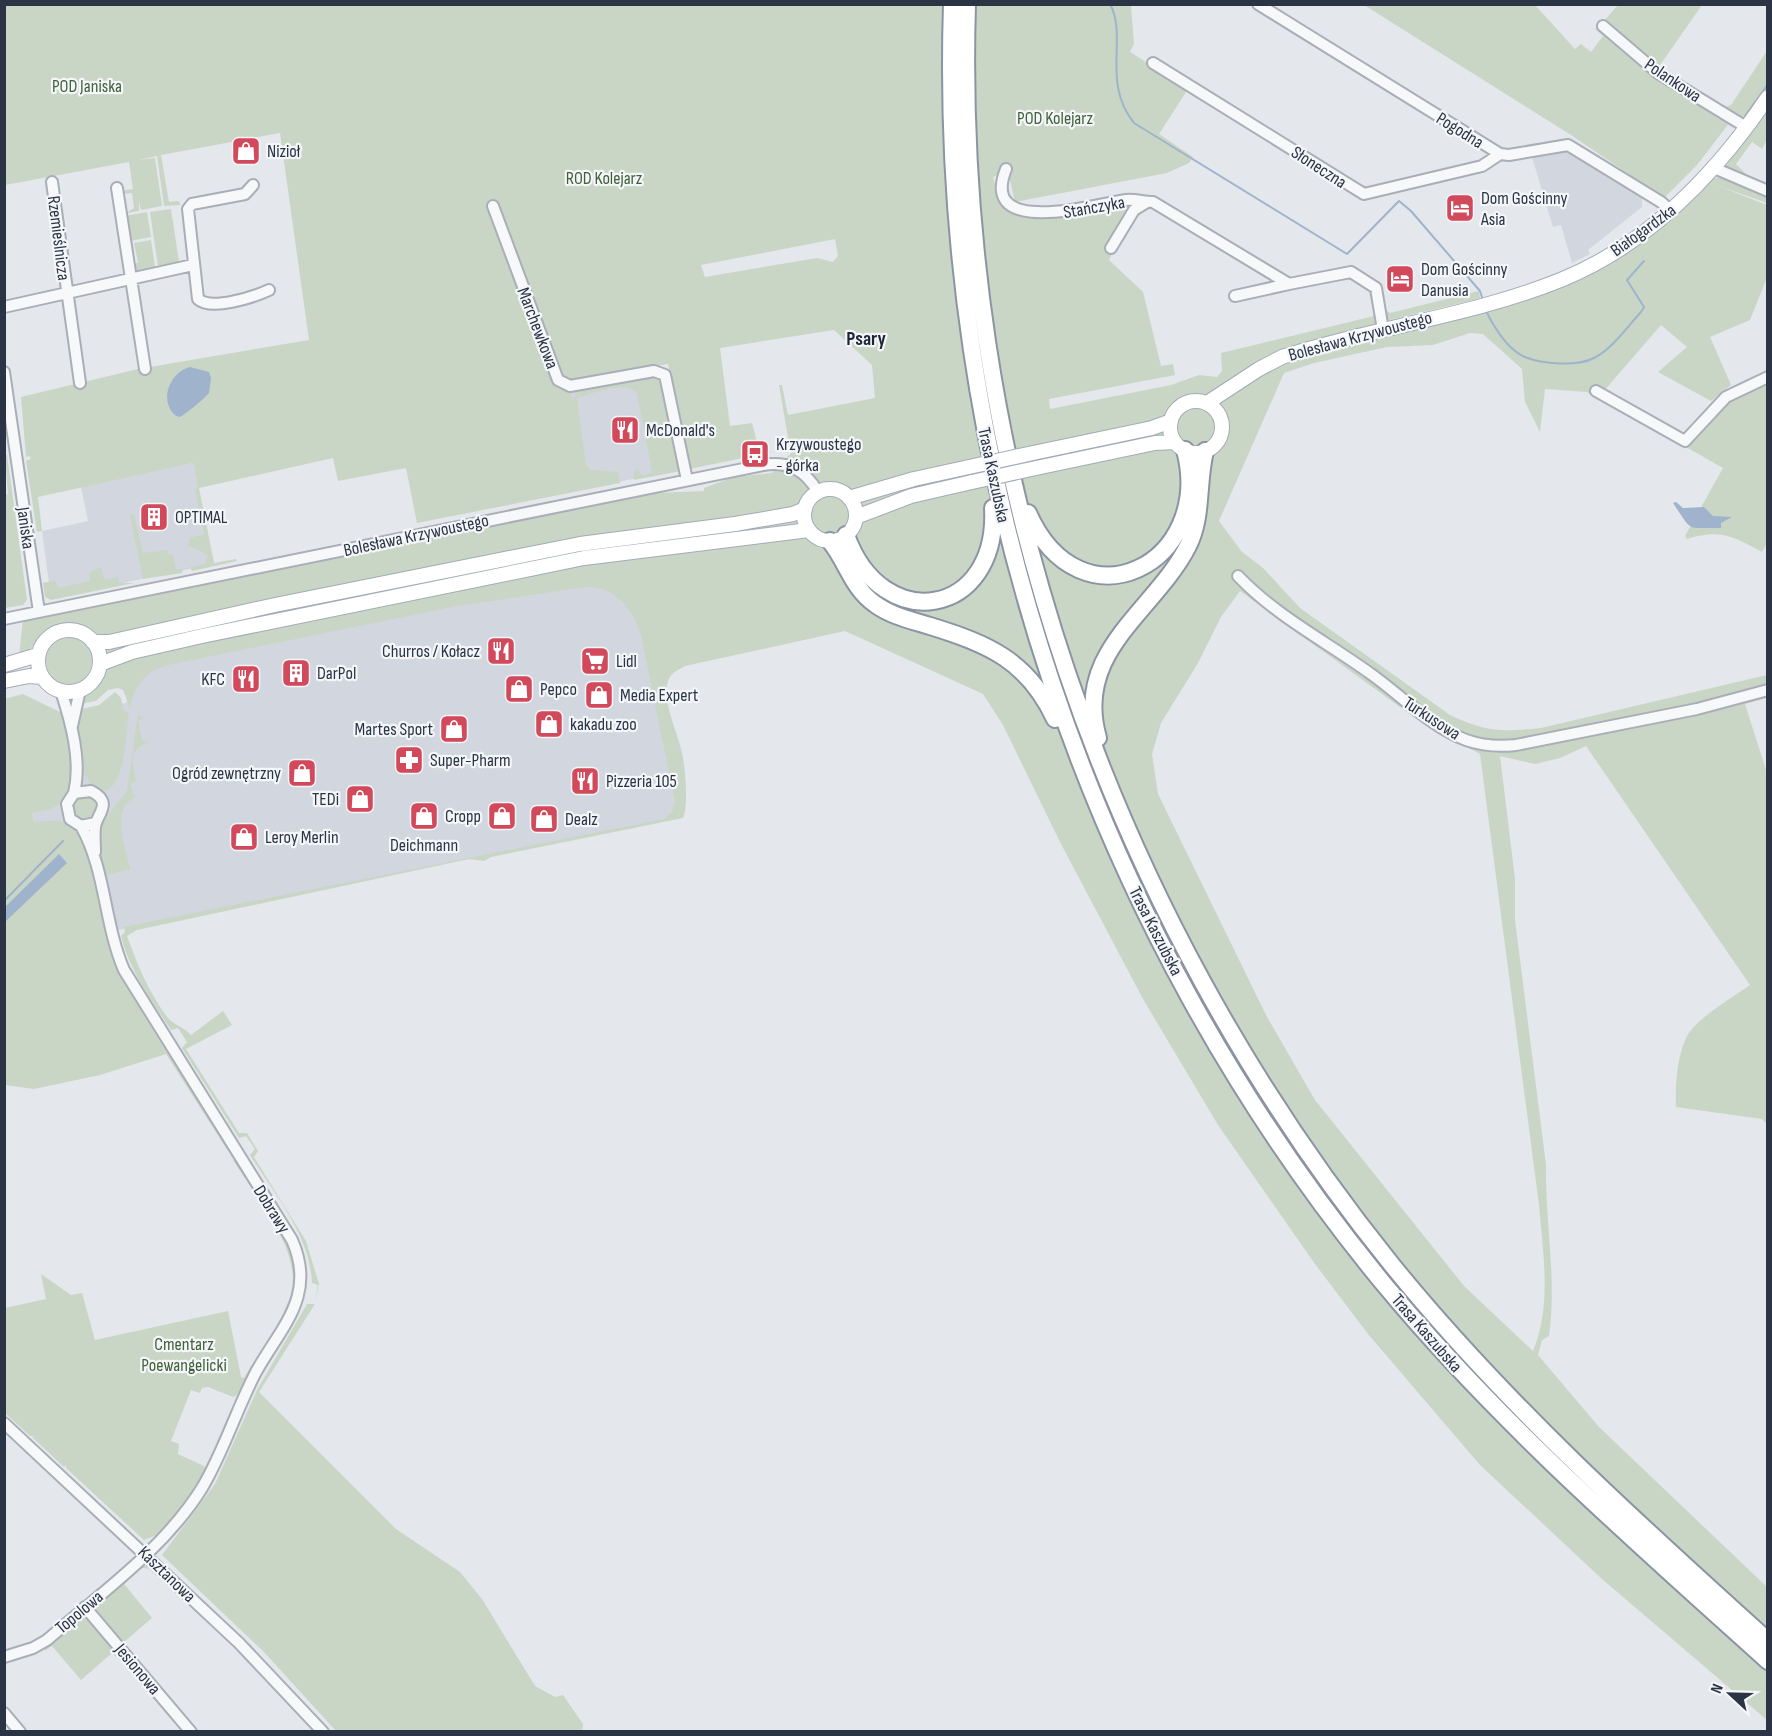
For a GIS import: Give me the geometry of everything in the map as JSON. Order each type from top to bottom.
[{"type":"highway","name":"Trasa Kaszubska","points":[[952,4],[952,133],[956,221],[970,344],[990,460],[1030,619],[1082,770],[1125,871],[1195,1007],[1278,1142],[1341,1230],[1424,1331],[1488,1400],[1591,1501],[1767,1661]]},
{"type":"highway","name":"Trasa Kaszubska","points":[[968,4],[967,120],[975,256],[990,362],[1012,476],[1054,634],[1112,794],[1162,905],[1220,1014],[1294,1133],[1370,1236],[1437,1319],[1535,1422],[1610,1496],[1767,1641]]},
{"type":"highway","points":[[1012,476],[1039,535],[1053,553],[1082,571],[1102,575],[1119,574],[1142,567],[1158,557],[1178,531],[1187,496],[1188,465],[1180,446]]},
{"type":"highway","points":[[1112,794],[1094,717],[1098,675],[1111,647],[1188,546],[1197,520],[1205,451]]},
{"type":"highway","points":[[846,535],[864,572],[885,591],[919,601],[953,594],[975,578],[990,550],[994,528],[990,460]]},
{"type":"highway","points":[[830,541],[856,585],[879,606],[896,615],[986,646],[1018,666],[1048,704],[1082,770]]},
{"type":"main road","name":"Białogardzka","points":[[1483,304],[1545,285],[1585,269],[1629,243],[1671,211],[1714,168],[1767,97]]},
{"type":"main road","name":"Bolesława Krzywoustego","points":[[1207,403],[1282,357],[1483,304]]},
{"type":"main road","name":"Bolesława Krzywoustego","points":[[1220,416],[1224,406],[1247,378]]},
{"type":"main road","points":[[856,518],[911,496],[1155,443],[1205,451],[1213,446],[1221,435],[1220,416],[1207,403],[1195,401],[1184,404],[1176,410],[1171,421],[1171,433],[1180,446]]},
{"type":"main road","points":[[849,498],[914,479],[1152,428],[1171,421]]},
{"type":"main road","points":[[835,490],[849,498],[855,507],[856,518],[846,535],[830,541],[818,538],[809,530],[805,519],[805,509],[818,492],[835,490]]},
{"type":"main road","points":[[93,642],[109,642],[275,605],[580,544],[735,524],[793,514],[805,509]]},
{"type":"main road","points":[[100,664],[132,652],[190,639],[584,558],[809,530]]},
{"type":"main road","points":[[62,631],[81,632],[93,642],[98,650],[100,664],[94,679],[80,690],[62,691],[51,687],[42,677],[38,655],[47,639],[62,631]]},
{"type":"main road","points":[[4,665],[38,655]]},
{"type":"main road","points":[[4,681],[29,676],[42,677]]},
{"type":"street","name":"Pogodna","points":[[1258,4],[1500,154],[1509,155],[1568,145],[1661,202],[1671,211]]},
{"type":"street","name":"Polankowa","points":[[1603,26],[1658,73],[1746,127]]},
{"type":"street","name":"Słoneczna","points":[[1153,63],[1364,194],[1482,165],[1497,159],[1500,154]]},
{"type":"street","points":[[1714,168],[1767,191]]},
{"type":"street","name":"Stańczyka","points":[[1006,169],[1002,192],[1005,199],[1019,208],[1047,214],[1129,200],[1147,202],[1164,207],[1289,284]]},
{"type":"street","name":"Rzemieślnicza","points":[[52,182],[80,383]]},
{"type":"street","points":[[253,186],[244,194],[192,204],[188,209],[198,299],[206,304],[251,298],[269,290]]},
{"type":"street","points":[[117,188],[145,369]]},
{"type":"street","name":"Stańczyka","points":[[1111,248],[1134,210],[1147,202]]},
{"type":"street","name":"Marchewkowa","points":[[493,206],[558,380],[570,386],[654,371],[665,375],[687,480]]},
{"type":"street","name":"Rzemieślnicza","points":[[4,307],[193,265]]},
{"type":"street","points":[[1235,297],[1347,271],[1376,288],[1383,330]]},
{"type":"street","name":"Janiska","points":[[4,372],[39,612]]},
{"type":"street","points":[[1596,392],[1685,441],[1726,397],[1767,377]]},
{"type":"street","name":"Bolesława Krzywoustego","points":[[4,619],[758,465],[783,464],[801,471],[818,492]]},
{"type":"street","name":"Turkusowa","points":[[1238,576],[1266,601],[1371,674],[1426,717],[1464,740],[1485,746],[1516,745],[1697,709],[1767,690]]},
{"type":"street","points":[[72,729],[80,690]]},
{"type":"street","points":[[62,691],[72,729]]},
{"type":"street","name":"Dobrawy","points":[[72,729],[76,760],[74,793],[67,804],[67,814],[73,822],[81,826],[95,858],[112,939],[124,970],[292,1240],[302,1270],[301,1291],[295,1310],[256,1372],[209,1476],[184,1513],[146,1554]]},
{"type":"street","name":"Dobrawy","points":[[76,760],[91,791],[98,796],[103,807],[101,816],[95,823],[95,858]]},
{"type":"street","points":[[74,793],[91,791]]},
{"type":"street","points":[[81,826],[95,823]]},
{"type":"street","name":"Kasztanowa","points":[[4,1424],[146,1554],[267,1670],[323,1731]]},
{"type":"street","name":"Topolowa","points":[[4,1657],[38,1645],[146,1554]]},
{"type":"street","name":"Jesionowa","points":[[85,1607],[191,1731]]},
{"type":"street","points":[[4,1713],[20,1731]]},
{"type":"shaded area","points":[[1564,149],[1642,197],[1642,207],[1588,250],[1590,254],[1572,263],[1561,225],[1553,227],[1532,157]]},
{"type":"shaded area","name":"McDonald's","points":[[657,375],[674,471],[587,488],[570,390]]},
{"type":"shaded area","points":[[193,463],[214,564],[51,598],[42,531],[88,521],[81,487]]},
{"type":"shaded area","points":[[631,564],[681,816],[98,934],[34,823],[32,813],[47,809],[57,711],[64,714],[126,703],[141,667]]},
{"type":"green space","points":[[5,5],[1131,5],[1134,44],[1130,52],[1188,89],[1159,134],[1193,157],[1189,163],[1167,173],[1015,202],[1008,171],[993,177],[999,199],[1014,209],[1133,204],[1109,260],[1143,292],[1161,366],[1173,364],[1175,375],[1049,399],[1050,409],[1171,385],[1199,375],[1217,377],[1222,371],[1221,353],[1374,316],[1369,291],[1346,275],[1372,289],[1377,321],[1374,326],[1309,341],[1311,352],[1568,281],[1713,178],[1723,178],[1767,195],[1767,203],[1716,185],[1767,205],[1768,275],[1750,320],[1710,337],[1731,385],[1711,401],[1658,372],[1687,347],[1661,325],[1603,392],[1597,389],[1593,396],[1587,392],[1545,389],[1540,432],[1525,402],[1522,369],[1483,334],[1470,333],[1433,345],[1387,347],[1314,363],[1284,373],[1219,521],[1242,552],[1263,568],[1300,608],[1450,715],[1484,728],[1516,730],[1541,728],[1767,675],[1767,698],[1745,704],[1767,773],[1767,1124],[1762,1119],[1676,1107],[1677,1072],[1690,1031],[1705,1016],[1750,985],[1586,746],[1560,758],[1535,764],[1500,756],[1515,879],[1515,920],[1546,1165],[1552,1293],[1549,1336],[1542,1340],[1538,1355],[1599,1427],[1767,1587],[1767,1720],[1602,1579],[1480,1465],[1368,1334],[1315,1264],[1218,1125],[1143,999],[1060,842],[1003,725],[983,694],[845,631],[685,666],[671,675],[667,684],[668,703],[684,764],[686,794],[683,818],[491,857],[484,861],[469,859],[137,930],[127,936],[149,988],[170,1020],[191,1035],[223,1011],[232,1025],[186,1049],[239,1133],[247,1133],[258,1151],[254,1157],[306,1241],[319,1284],[315,1304],[318,1285],[312,1283],[305,1248],[290,1216],[250,1155],[255,1149],[246,1136],[239,1138],[182,1048],[187,1042],[178,1028],[171,1030],[142,985],[125,949],[121,936],[125,932],[124,927],[664,819],[672,812],[675,802],[638,626],[628,608],[614,595],[596,587],[586,587],[457,606],[168,665],[153,671],[142,680],[130,708],[123,690],[118,688],[108,690],[96,701],[80,704],[114,663],[203,641],[737,534],[154,641],[107,653],[106,649],[153,636],[708,522],[579,538],[108,637],[78,626],[64,625],[49,631],[19,656],[23,619],[656,490],[657,493],[704,491],[704,488],[734,477],[772,473],[795,449],[790,449],[779,385],[782,385],[788,415],[875,398],[872,365],[834,330],[720,348],[730,426],[752,423],[760,454],[785,449],[689,469],[668,364],[568,383],[561,377],[495,201],[489,203],[553,377],[569,387],[573,401],[576,391],[583,387],[657,375],[663,376],[681,471],[634,480],[634,473],[637,469],[643,476],[652,472],[637,393],[625,388],[608,389],[577,398],[586,465],[591,470],[618,472],[620,483],[417,523],[406,468],[338,481],[333,458],[199,488],[214,563],[236,559],[237,561],[192,571],[190,567],[205,564],[208,555],[188,545],[190,538],[204,534],[195,489],[198,488],[193,463],[38,497],[42,531],[37,532],[26,461],[31,459],[30,456],[26,457],[21,397],[138,369],[309,340],[280,133],[161,155],[169,202],[179,201],[180,205],[164,206],[157,156],[138,160],[155,158],[162,206],[141,210],[139,202],[139,211],[126,213],[134,208],[132,193],[122,194],[120,191],[133,189],[129,162],[5,185]],"holes":[[[835,239],[838,256],[833,262],[817,258],[705,277],[701,265]],[[1240,591],[1422,723],[1480,754],[1539,1205],[1545,1279],[1543,1316],[1533,1351],[1464,1286],[1315,1100],[1266,1015],[1158,794],[1152,754],[1161,723],[1198,663],[1221,617]]]},
{"type":"green space","points":[[1364,5],[1535,5],[1575,49],[1581,44],[1591,52],[1603,36],[1595,29],[1599,26],[1730,122],[1697,165],[1664,198],[1571,135]]},
{"type":"green space","points":[[1618,5],[1702,5],[1660,65],[1655,66],[1603,22]]},
{"type":"green space","points":[[1767,51],[1767,90],[1750,116],[1742,119],[1722,108],[1731,105]]},
{"type":"green space","points":[[1767,104],[1767,140],[1762,149],[1752,142],[1736,164],[1748,176],[1725,167]]},
{"type":"green space","points":[[171,209],[179,262],[158,266],[150,212]]},
{"type":"green space","points":[[147,212],[151,237],[130,241],[125,216]]},
{"type":"green space","points":[[151,240],[155,267],[135,271],[133,265],[138,262],[134,243]]},
{"type":"green space","points":[[1479,291],[1480,298],[1477,299],[1385,321],[1386,310],[1390,313]]},
{"type":"green space","points":[[1767,380],[1767,543],[1762,552],[1734,538],[1718,534],[1687,539],[1685,536],[1723,468],[1686,447],[1718,407]]},
{"type":"green space","points":[[5,454],[7,455],[27,600],[23,605],[5,608],[4,495],[8,494]]},
{"type":"green space","points":[[130,515],[134,515],[143,553],[167,550],[168,555],[173,554],[176,569],[183,569],[182,573],[143,579]]},
{"type":"green space","points":[[101,567],[105,580],[118,576],[119,583],[134,583],[51,600],[45,597],[43,583],[55,580],[58,588],[90,581],[89,573]]},
{"type":"green space","points":[[69,638],[85,645],[92,661],[85,677],[69,684],[53,677],[46,661],[53,645]]},
{"type":"green space","points":[[115,692],[121,698],[123,710],[129,713],[124,758],[117,780],[103,792],[94,787],[83,770],[78,746],[78,713],[82,709],[99,705]]},
{"type":"green space","points":[[23,694],[64,714],[71,749],[73,774],[67,796],[53,808],[32,813],[34,822],[65,822],[80,833],[91,859],[109,942],[125,980],[152,1028],[227,1144],[228,1151],[166,1054],[100,1075],[34,1089],[5,1085],[4,699]]},
{"type":"green space","points":[[138,715],[144,718],[138,720],[142,741],[149,742],[134,753],[136,781],[130,783],[133,795],[139,795],[124,808],[121,817],[122,838],[130,869],[107,875],[102,870],[98,851],[100,825],[127,791]]},
{"type":"green space","points":[[80,796],[90,796],[97,803],[97,813],[90,820],[80,820],[73,813],[73,803]]},
{"type":"green space","name":"Cmentarz Poewangelicki","points":[[233,1160],[238,1162],[288,1241],[297,1271],[294,1299],[241,1393],[233,1397],[208,1387],[202,1388],[200,1393],[191,1390],[171,1441],[179,1444],[178,1454],[204,1466],[207,1472],[187,1503],[157,1538],[154,1536],[144,1540],[66,1468],[66,1465],[64,1467],[32,1437],[34,1436],[30,1436],[5,1413],[5,1308],[46,1299],[41,1274],[71,1295],[82,1293],[95,1340],[228,1311],[241,1377],[244,1378],[281,1318],[290,1297],[293,1280],[291,1262],[275,1225]]},
{"type":"green space","points":[[307,1304],[315,1304],[259,1392],[396,1529],[460,1572],[482,1599],[535,1686],[555,1697],[563,1695],[583,1724],[582,1732],[336,1731],[264,1652],[162,1555],[215,1484],[257,1390]]},
{"type":"green space","points":[[142,1566],[149,1566],[160,1576],[152,1569],[142,1568],[124,1584],[152,1618],[124,1642],[127,1649],[94,1607],[96,1602],[135,1569],[137,1571]]},
{"type":"green space","points":[[83,1616],[88,1618],[118,1653],[116,1657],[112,1653],[81,1680],[52,1646],[45,1651],[44,1647]]},
{"type":"water","points":[[190,367],[209,372],[211,378],[209,393],[180,417],[171,410],[167,395],[172,381],[183,370]]},
{"type":"water","points":[[1676,502],[1683,508],[1704,507],[1713,516],[1732,517],[1721,523],[1721,528],[1691,527],[1673,503]]},
{"type":"water","points":[[59,854],[67,863],[5,922],[5,907]]},
{"type":"waterway","points":[[1042,4],[1052,4]]},
{"type":"waterway","points":[[1110,4],[1117,31],[1119,92],[1124,107],[1134,123],[1347,254],[1399,201],[1411,211],[1480,291],[1483,300]]},
{"type":"waterway","points":[[1745,116],[1768,84]]},
{"type":"waterway","points":[[1486,311],[1507,344],[1525,357],[1560,364],[1587,361],[1601,354],[1613,343],[1644,307],[1627,280],[1644,261]]},
{"type":"waterway","points":[[4,901],[63,841]]},
{"type":"place","name":"Nizioł","points":[[246,151]]},
{"type":"place","name":"Dom Gościnny Asia","points":[[1460,208]]},
{"type":"place","name":"Dom Gościnny Danusia","points":[[1400,279]]},
{"type":"place","name":"McDonald's","points":[[625,430]]},
{"type":"place","name":"Krzywoustego - górka","points":[[755,454]]},
{"type":"place","name":"OPTIMAL","points":[[154,517]]},
{"type":"place","name":"Churros / Kołacz","points":[[501,651]]},
{"type":"place","name":"Lidl","points":[[595,661]]},
{"type":"place","name":"DarPol","points":[[296,673]]},
{"type":"place","name":"KFC","points":[[246,679]]},
{"type":"place","name":"Pepco","points":[[519,689]]},
{"type":"place","name":"Media Expert","points":[[599,695]]},
{"type":"place","name":"kakadu zoo","points":[[549,724]]},
{"type":"place","name":"Martes Sport","points":[[454,729]]},
{"type":"place","name":"Super-Pharm","points":[[409,760]]},
{"type":"place","name":"Ogród zewnętrzny","points":[[302,773]]},
{"type":"place","name":"Pizzeria 105","points":[[585,781]]},
{"type":"place","name":"TEDi","points":[[360,799]]},
{"type":"place","name":"Deichmann","points":[[424,816]]},
{"type":"place","name":"Cropp","points":[[502,816]]},
{"type":"place","name":"Dealz","points":[[544,819]]},
{"type":"place","name":"Leroy Merlin","points":[[244,837]]},
{"type":"district","name":"Psary","points":[[866,338]]},
{"type":"park label","name":"POD Janiska","points":[[87,86]]},
{"type":"park label","name":"POD Kolejarz","points":[[1055,118]]},
{"type":"park label","name":"ROD Kolejarz","points":[[604,178]]}]
